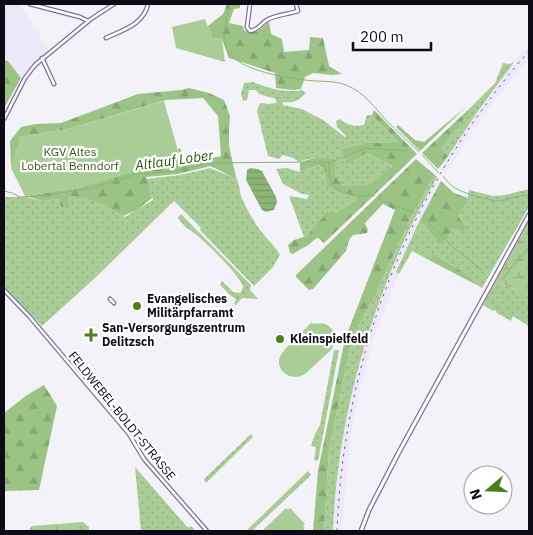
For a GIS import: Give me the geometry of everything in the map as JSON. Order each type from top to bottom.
[{"type":"main road","points":[[360,531],[399,452],[529,215]]},
{"type":"street","points":[[30,4],[80,17],[88,22]]},
{"type":"street","points":[[4,119],[25,78],[35,65],[88,22],[114,4]]},
{"type":"street","points":[[106,38],[138,22],[144,15],[148,4]]},
{"type":"street","points":[[250,4],[248,29],[253,31],[268,19],[298,11],[296,4]]},
{"type":"street","points":[[42,58],[54,84]]},
{"type":"street","name":"FELDWEBEL-BOLDT-STRASSE","points":[[4,290],[129,434],[144,459],[207,531]]},
{"type":"street","points":[[110,299],[114,304]]},
{"type":"shaded area","points":[[4,4],[20,4],[49,50],[21,78],[8,61],[4,60]]},
{"type":"shaded area","points":[[529,45],[529,58],[469,136],[446,175],[439,168],[478,111]]},
{"type":"shaded area","points":[[250,168],[262,171],[276,197],[277,202],[274,210],[266,212],[262,210],[246,180],[247,170]]},
{"type":"shaded area","points":[[435,175],[442,182],[422,224],[412,251],[399,274],[374,337],[358,397],[350,438],[342,531],[333,531],[340,450],[366,334],[396,250],[415,209]]},
{"type":"green space","points":[[227,4],[240,4],[240,8],[234,9],[229,23],[243,26],[244,30],[248,32],[255,32],[269,22],[271,34],[282,39],[284,52],[309,50],[310,37],[323,38],[329,66],[342,74],[313,73],[305,77],[301,89],[276,88],[275,73],[229,58],[222,39],[212,38],[208,26],[223,14]]},
{"type":"green space","points":[[205,19],[212,38],[222,39],[225,62],[176,48],[172,27]]},
{"type":"green space","points":[[4,60],[8,61],[21,78],[4,108]]},
{"type":"green space","points":[[514,62],[448,156],[441,148],[468,110],[495,83],[503,63],[510,64]]},
{"type":"green space","points":[[253,82],[289,91],[302,90],[306,93],[300,98],[292,102],[282,102],[283,105],[302,109],[323,120],[345,137],[337,127],[336,121],[340,119],[354,126],[361,126],[364,125],[367,115],[372,115],[398,142],[365,143],[341,149],[346,165],[367,153],[392,166],[367,186],[343,186],[335,176],[334,159],[316,158],[299,162],[283,155],[279,159],[268,156],[257,111],[260,103],[276,103],[276,99],[259,94],[256,90],[249,90],[247,100],[243,101],[241,94],[244,83]]},
{"type":"green space","points":[[189,88],[209,93],[224,100],[230,116],[229,146],[236,177],[232,177],[211,166],[178,174],[146,177],[152,198],[137,210],[123,216],[103,205],[82,197],[67,196],[69,206],[61,207],[58,199],[43,201],[25,196],[76,188],[180,158],[178,149],[180,148],[185,164],[221,156],[218,116],[203,98],[166,100],[68,129],[20,137],[11,168],[10,141],[21,127],[35,124],[61,123],[138,94]]},
{"type":"green space","name":"KGV Altes Lobertal Benndorf","points":[[164,101],[180,158],[76,188],[25,196],[11,168],[19,137],[68,129]]},
{"type":"green space","points":[[466,107],[420,151],[396,127],[398,125],[415,140],[424,142]]},
{"type":"green space","points":[[374,110],[417,154],[324,243],[318,238],[293,254],[290,253],[288,245],[294,240],[307,236],[327,212],[335,213],[358,199],[357,197],[339,192],[328,185],[324,167],[318,165],[300,172],[300,163],[317,158],[335,159],[335,176],[343,186],[367,186],[392,166],[367,153],[346,165],[341,149],[365,143],[398,142],[372,115]]},
{"type":"green space","points":[[468,110],[469,112],[441,148],[448,156],[438,169],[422,153]]},
{"type":"green space","points":[[416,159],[435,175],[415,209],[373,299],[352,338],[329,450],[324,531],[313,531],[318,471],[345,339],[395,210],[383,204],[365,223],[368,230],[367,233],[353,235],[349,240],[346,251],[313,289],[309,290],[296,275]]},
{"type":"green space","points":[[318,165],[324,167],[339,192],[358,197],[358,199],[335,213],[304,237],[289,196],[307,199],[309,195],[302,194],[283,184],[276,169],[287,168],[300,172]]},
{"type":"green space","points":[[210,168],[236,177],[241,196],[250,214],[280,255],[273,267],[254,286],[174,201],[95,278],[42,326],[4,286],[4,197],[25,197],[43,201],[58,199],[61,207],[67,195],[82,197],[97,202],[125,217],[153,200],[146,179],[180,175]]},
{"type":"green space","points":[[435,175],[437,177],[410,227],[392,270],[366,342],[355,379],[340,454],[333,531],[324,531],[329,450],[352,338],[373,299],[415,209]]},
{"type":"green space","points":[[441,181],[454,193],[468,198],[467,203],[458,216],[466,226],[463,231],[453,228],[440,245],[426,225],[419,222]]},
{"type":"green space","points":[[529,189],[529,207],[482,288],[471,282],[473,278],[433,254],[429,260],[412,251],[399,274],[396,272],[419,222],[442,227],[466,226],[458,216],[467,203],[469,190],[493,196]]},
{"type":"green space","points":[[181,214],[251,285],[250,290],[258,299],[242,298],[236,305],[234,304],[236,299],[220,285],[222,281],[233,292],[241,293],[243,286],[222,259],[182,223],[178,218]]},
{"type":"green space","points":[[529,221],[529,295],[496,281]]},
{"type":"green space","points":[[433,254],[473,278],[471,282],[429,260]]},
{"type":"green space","points":[[496,281],[529,295],[529,329],[527,325],[513,316],[511,321],[495,310],[493,311],[483,305]]},
{"type":"green space","points":[[312,322],[313,324],[325,324],[333,330],[334,344],[331,350],[305,374],[293,377],[287,375],[280,367],[280,356]]},
{"type":"green space","points":[[334,350],[339,350],[318,461],[314,460],[316,447],[311,446],[320,425]]},
{"type":"green space","points":[[44,385],[57,406],[39,490],[4,491],[4,413],[27,395]]},
{"type":"green space","points":[[251,434],[253,437],[205,482],[204,479]]},
{"type":"green space","points":[[135,467],[188,528],[191,526],[196,531],[141,531]]},
{"type":"green space","points":[[308,471],[311,475],[252,531],[249,531],[248,529]]},
{"type":"green space","points":[[286,508],[288,510],[290,508],[305,524],[303,526],[305,528],[302,531],[262,531]]},
{"type":"green space","points":[[83,522],[89,527],[89,531],[28,531],[32,526]]},
{"type":"waterway","points":[[230,4],[225,24],[224,41],[230,54],[237,61],[259,71],[284,77],[336,82],[346,85],[368,100],[419,152]]},
{"type":"waterway","name":"Altlauf Lober","points":[[4,191],[20,197],[37,196],[88,189],[138,174],[177,171],[207,163],[329,163],[366,148],[408,151]]},
{"type":"waterway","points":[[422,155],[439,173]]},
{"type":"waterway","points":[[329,163],[330,180],[334,187],[345,193],[357,196],[374,196]]},
{"type":"waterway","points":[[443,176],[460,191],[489,200],[498,201],[529,195]]},
{"type":"waterway","points":[[377,198],[414,212]]},
{"type":"waterway","points":[[424,218],[454,248],[482,270]]},
{"type":"waterway","points":[[502,280],[529,247]]},
{"type":"railway","points":[[337,531],[342,465],[353,400],[370,336],[391,274],[418,215],[450,158],[487,103],[529,51]]},
{"type":"place","name":"Evangelisches Militärpfarramt","points":[[137,306]]},
{"type":"place","name":"San-Versorgungszentrum Delitzsch","points":[[91,335]]},
{"type":"place","name":"Kleinspielfeld","points":[[280,339]]}]
